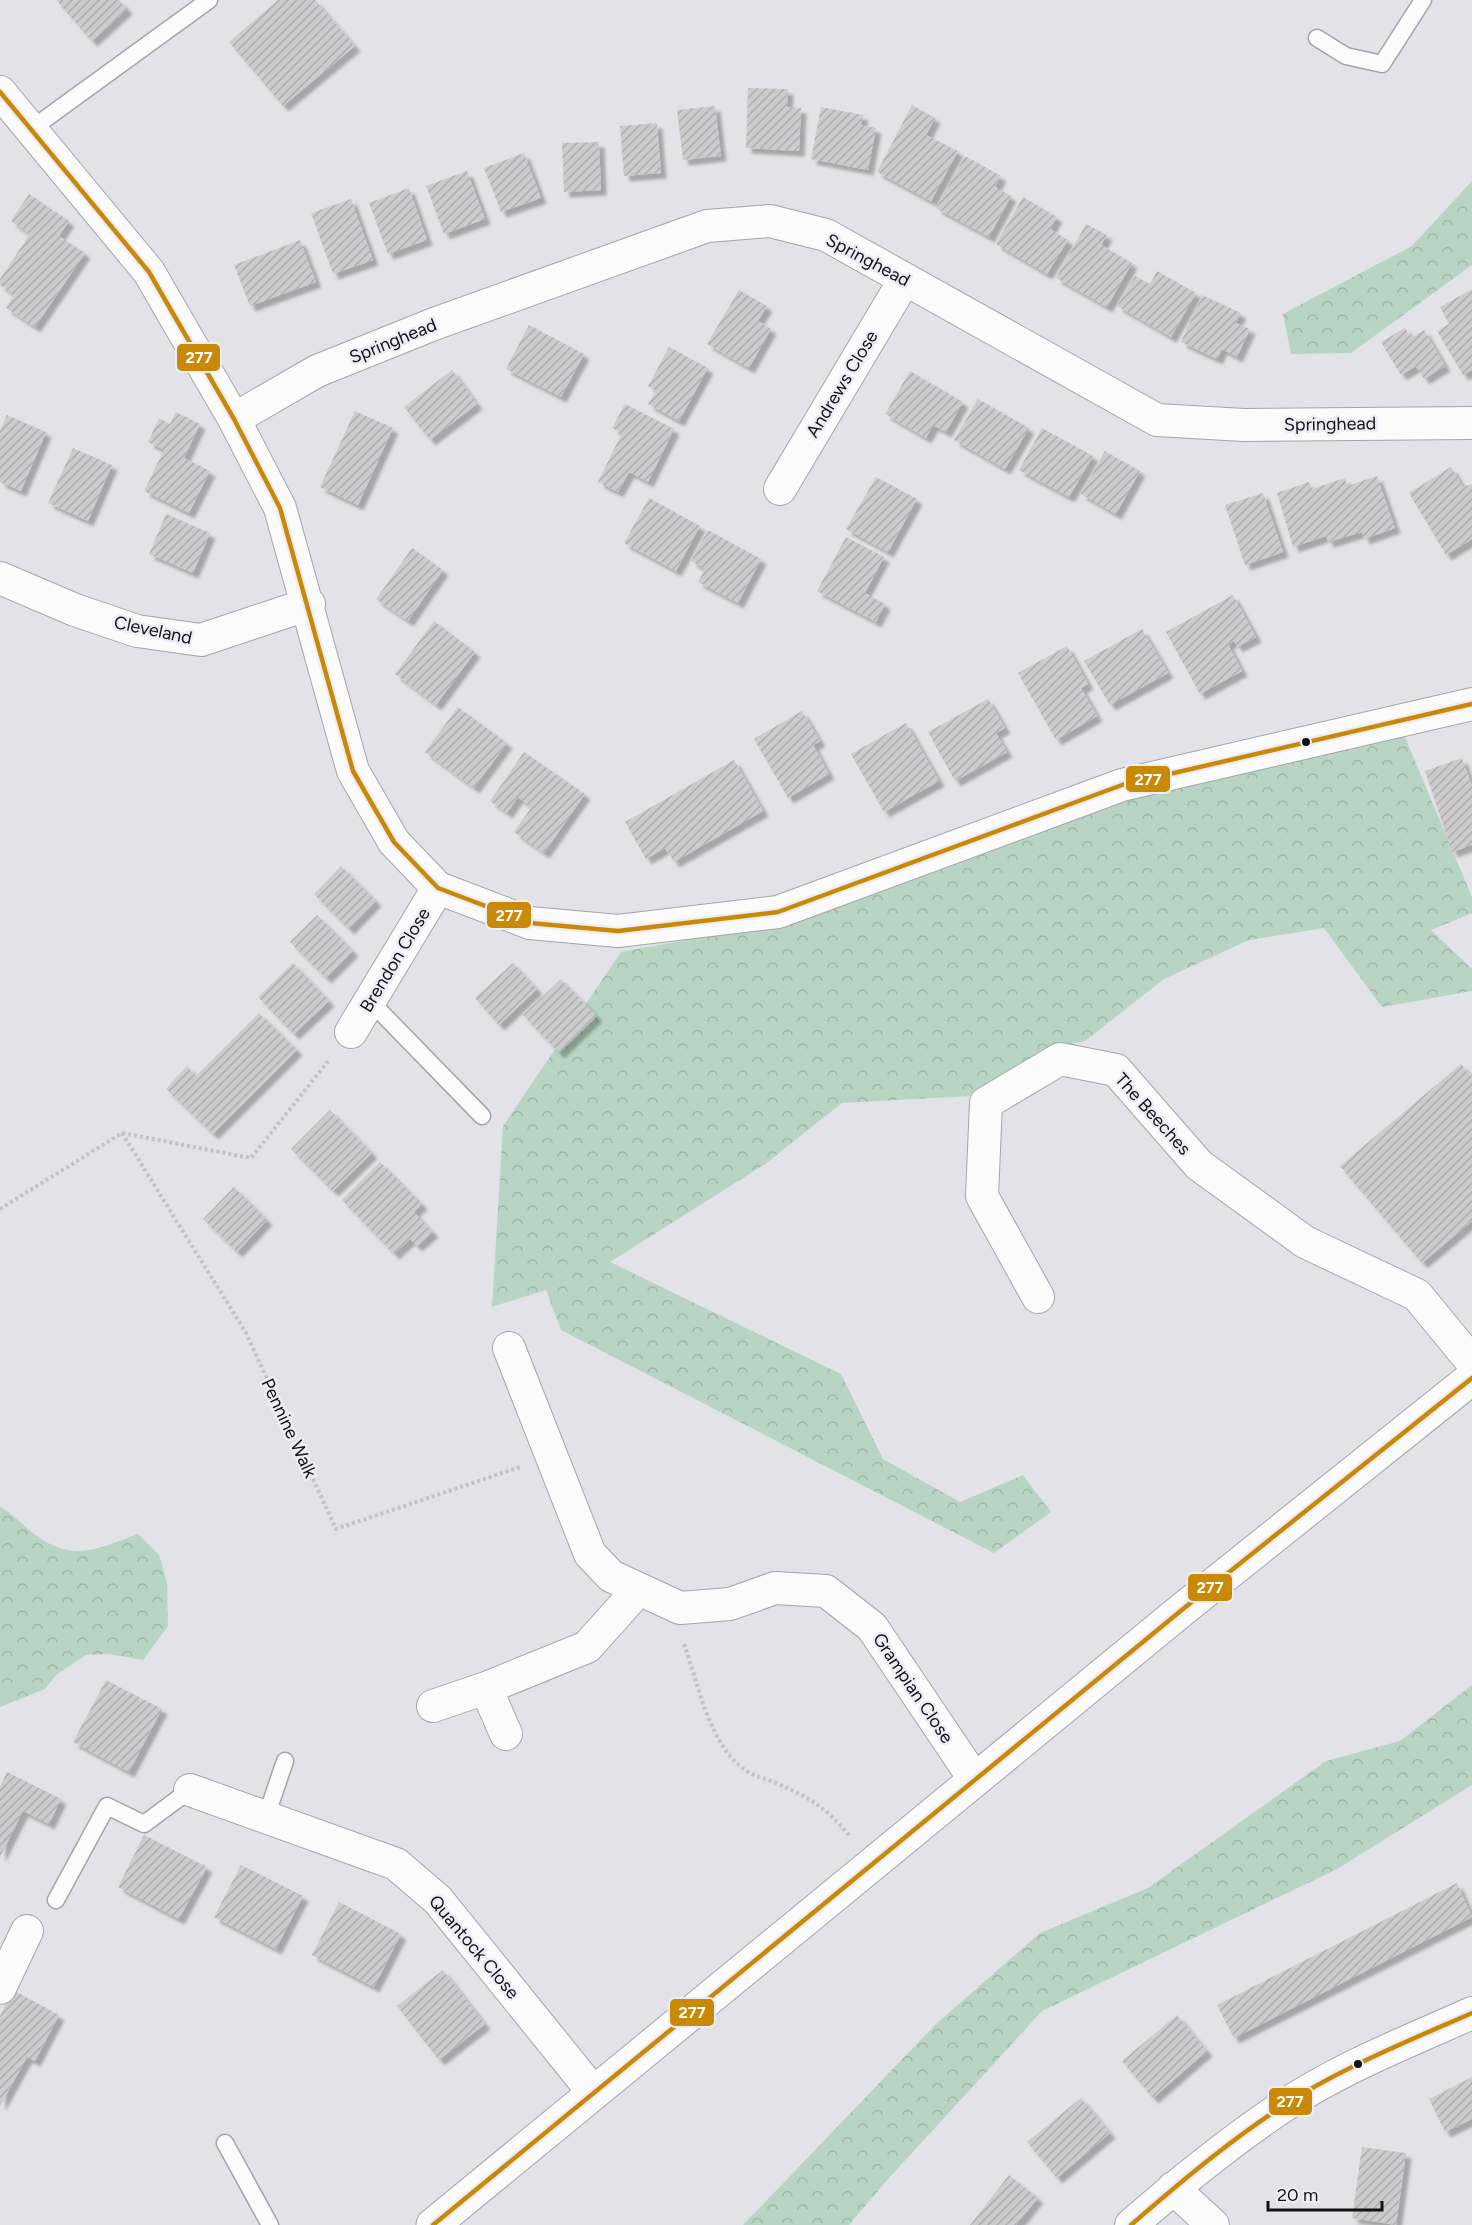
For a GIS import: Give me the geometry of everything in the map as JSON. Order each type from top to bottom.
[{"type":"street","points":[[0,92],[149,272],[234,419],[280,508],[309,604],[354,771],[394,842],[438,888],[530,923],[618,931],[778,912],[1122,785],[1472,704]]},
{"type":"street","name":"Springhead","points":[[234,419],[327,366],[434,324],[707,226],[770,221],[826,235],[1157,420],[1244,425],[1472,423]]},
{"type":"street","name":"Andrews Close","points":[[780,489],[905,279]]},
{"type":"street","name":"Cleveland","points":[[0,578],[75,610],[137,631],[201,640],[309,604]]},
{"type":"street","name":"Brendon Close","points":[[351,1032],[438,888]]},
{"type":"street","name":"The Beeches","points":[[1038,1297],[982,1196],[986,1103],[1060,1059],[1116,1070],[1199,1166],[1305,1242],[1417,1295],[1472,1362]]},
{"type":"street","name":"Grampian Close","points":[[508,1348],[590,1554],[611,1576],[680,1608],[730,1604],[775,1587],[826,1591],[872,1627],[975,1780]]},
{"type":"street","points":[[433,2225],[1183,1609],[1472,1378]]},
{"type":"street","points":[[433,1706],[486,1688],[587,1647],[638,1590]]},
{"type":"street","points":[[486,1688],[506,1734]]},
{"type":"street","name":"Quantock Close","points":[[190,1790],[396,1864],[438,1900],[594,2093]]},
{"type":"street","points":[[0,1988],[27,1931]]},
{"type":"street","points":[[1131,2225],[1173,2188],[1280,2108],[1378,2054],[1472,2013]]},
{"type":"street","points":[[1173,2188],[1214,2225]]},
{"type":"lane","points":[[30,130],[208,0]]},
{"type":"lane","points":[[1317,38],[1346,56],[1382,64],[1423,0]]},
{"type":"lane","points":[[370,1001],[482,1116]]},
{"type":"lane","points":[[266,1817],[285,1761]]},
{"type":"lane","points":[[57,1900],[107,1806],[144,1824],[190,1790]]},
{"type":"lane","points":[[225,2143],[270,2225]]},
{"type":"path","points":[[0,1209],[122,1133],[251,1158],[351,1032]]},
{"type":"path","name":"Pennine Walk","points":[[122,1133],[246,1333],[336,1529],[519,1468],[551,1454]]},
{"type":"path","points":[[670,1603],[714,1729],[728,1754],[750,1773],[803,1795],[826,1809],[875,1864]]},
{"type":"green space","points":[[1472,181],[1472,265],[1351,353],[1291,354],[1283,314],[1412,246]]},
{"type":"green space","points":[[1402,730],[1472,897],[1472,913],[1431,930],[1472,969],[1472,991],[1382,1007],[1324,928],[1249,940],[1164,979],[1085,1041],[1051,1048],[972,1096],[842,1103],[765,1164],[610,1262],[841,1374],[883,1459],[960,1502],[1023,1475],[1051,1512],[994,1553],[561,1330],[546,1290],[492,1307],[503,1126],[621,952],[795,920],[1128,795]]},
{"type":"green space","points":[[0,1507],[37,1536],[63,1549],[75,1551],[99,1548],[138,1534],[159,1555],[167,1582],[168,1626],[143,1660],[109,1654],[86,1655],[56,1675],[45,1689],[0,1707]]},
{"type":"green space","points":[[1472,1685],[1472,1785],[1337,1869],[1042,2011],[888,2179],[849,2225],[743,2225],[935,2025],[1040,1933],[1148,1888],[1326,1761],[1400,1741]]},
{"type":"building","points":[[56,0],[119,0],[127,9],[92,41]]},
{"type":"building","points":[[278,0],[315,0],[355,46],[283,106],[229,42]]},
{"type":"building","points":[[748,88],[788,89],[787,107],[801,108],[799,151],[746,148]]},
{"type":"building","points":[[912,105],[935,118],[926,135],[958,151],[931,201],[877,172]]},
{"type":"building","points":[[715,106],[721,156],[683,160],[677,110]]},
{"type":"building","points":[[821,107],[863,115],[861,125],[876,128],[868,170],[811,159]]},
{"type":"building","points":[[657,123],[661,173],[624,176],[620,126]]},
{"type":"building","points":[[599,142],[601,190],[564,192],[562,143]]},
{"type":"building","points":[[524,153],[541,198],[501,212],[484,168]]},
{"type":"building","points":[[965,156],[1001,176],[995,187],[1011,196],[989,237],[936,208]]},
{"type":"building","points":[[467,171],[485,219],[444,234],[426,186]]},
{"type":"building","points":[[409,188],[427,240],[388,254],[369,203]]},
{"type":"building","points":[[29,194],[69,221],[59,236],[85,253],[35,327],[6,308],[14,295],[0,285],[0,279],[30,234],[11,221]]},
{"type":"building","points":[[1023,197],[1057,217],[1050,229],[1068,240],[1047,274],[996,244]]},
{"type":"building","points":[[351,199],[373,260],[333,274],[311,213]]},
{"type":"building","points":[[1086,224],[1107,235],[1101,245],[1132,263],[1107,307],[1056,278]]},
{"type":"building","points":[[300,240],[316,282],[250,306],[234,265]]},
{"type":"building","points":[[1157,271],[1196,293],[1171,337],[1117,306],[1135,276],[1150,284]]},
{"type":"building","points":[[1472,289],[1472,370],[1463,375],[1437,331],[1449,324],[1440,307]]},
{"type":"building","points":[[739,290],[767,306],[758,321],[771,329],[749,368],[707,344]]},
{"type":"building","points":[[1202,295],[1241,313],[1236,323],[1250,329],[1237,357],[1222,349],[1217,359],[1181,342]]},
{"type":"building","points":[[529,325],[584,354],[561,397],[506,369]]},
{"type":"building","points":[[1405,328],[1411,338],[1424,330],[1445,366],[1424,379],[1416,366],[1401,375],[1381,342]]},
{"type":"building","points":[[669,347],[708,368],[679,421],[648,404],[656,391],[648,386]]},
{"type":"building","points":[[452,370],[477,404],[430,440],[404,407]]},
{"type":"building","points":[[910,371],[963,402],[946,432],[933,425],[926,438],[885,414]]},
{"type":"building","points":[[978,399],[1029,428],[1005,469],[954,440]]},
{"type":"building","points":[[625,404],[674,429],[648,482],[629,472],[618,492],[598,482],[622,433],[612,428]]},
{"type":"building","points":[[355,411],[393,428],[358,505],[320,487]]},
{"type":"building","points":[[176,412],[200,424],[184,458],[210,471],[189,513],[144,491],[164,450],[148,442],[159,418],[170,424]]},
{"type":"building","points":[[7,415],[46,432],[21,491],[0,482],[0,431]]},
{"type":"building","points":[[1042,428],[1093,456],[1069,497],[1019,470]]},
{"type":"building","points":[[73,448],[112,465],[88,521],[48,503]]},
{"type":"building","points":[[1105,451],[1140,471],[1116,514],[1081,494]]},
{"type":"building","points":[[1451,467],[1463,487],[1472,484],[1472,539],[1446,555],[1409,493]]},
{"type":"building","points":[[1377,476],[1395,528],[1364,539],[1362,532],[1328,542],[1326,536],[1293,547],[1277,493],[1309,482],[1312,489],[1345,478],[1347,486]]},
{"type":"building","points":[[876,477],[917,499],[888,552],[846,529]]},
{"type":"building","points":[[1263,493],[1283,552],[1245,565],[1225,505]]},
{"type":"building","points":[[649,498],[700,526],[676,571],[624,543]]},
{"type":"building","points":[[166,514],[210,533],[193,573],[149,554]]},
{"type":"building","points":[[708,530],[761,559],[738,603],[698,582],[705,569],[691,561]]},
{"type":"building","points":[[846,537],[884,557],[865,593],[885,604],[876,622],[817,591]]},
{"type":"building","points":[[412,548],[443,570],[408,621],[376,599]]},
{"type":"building","points":[[1233,595],[1256,637],[1237,647],[1234,641],[1228,644],[1242,671],[1200,694],[1166,632]]},
{"type":"building","points":[[434,621],[475,652],[436,705],[395,674]]},
{"type":"building","points":[[1142,629],[1168,673],[1110,705],[1084,661]]},
{"type":"building","points":[[1067,646],[1088,684],[1081,688],[1097,716],[1056,740],[1018,673]]},
{"type":"building","points":[[988,699],[1005,728],[996,733],[1007,752],[955,781],[928,732]]},
{"type":"building","points":[[458,707],[507,743],[474,788],[425,752]]},
{"type":"building","points":[[802,711],[820,741],[813,745],[829,774],[788,798],[754,739]]},
{"type":"building","points":[[906,723],[939,781],[884,812],[851,754]]},
{"type":"building","points":[[524,752],[585,794],[544,853],[514,832],[531,808],[518,797],[507,813],[490,801]]},
{"type":"building","points":[[1462,758],[1472,786],[1472,845],[1452,852],[1425,771]]},
{"type":"building","points":[[734,760],[763,811],[674,862],[665,848],[646,859],[625,822]]},
{"type":"building","points":[[341,866],[376,901],[349,929],[314,894]]},
{"type":"building","points":[[317,915],[353,951],[326,978],[290,942]]},
{"type":"building","points":[[293,963],[329,1001],[294,1034],[258,997]]},
{"type":"building","points":[[513,963],[537,989],[499,1025],[475,998]]},
{"type":"building","points":[[561,979],[597,1016],[559,1053],[523,1015]]},
{"type":"building","points":[[259,1013],[297,1050],[213,1134],[166,1089],[187,1066],[196,1076]]},
{"type":"building","points":[[1461,1064],[1472,1077],[1472,1221],[1422,1263],[1340,1166]]},
{"type":"building","points":[[330,1110],[372,1153],[333,1191],[291,1149]]},
{"type":"building","points":[[380,1162],[422,1204],[414,1212],[433,1232],[417,1246],[410,1239],[394,1254],[342,1200]]},
{"type":"building","points":[[234,1187],[267,1220],[237,1252],[203,1219]]},
{"type":"building","points":[[106,1680],[162,1709],[129,1772],[73,1742]]},
{"type":"building","points":[[7,1772],[61,1799],[49,1824],[23,1811],[0,1857],[0,1787]]},
{"type":"building","points":[[144,1835],[207,1867],[179,1919],[118,1887]]},
{"type":"building","points":[[241,1865],[303,1896],[276,1949],[214,1917]]},
{"type":"building","points":[[1457,1883],[1472,1917],[1234,2038],[1217,2005]]},
{"type":"building","points":[[339,1902],[401,1934],[374,1987],[312,1955]]},
{"type":"building","points":[[443,1970],[485,2024],[439,2060],[397,2006]]},
{"type":"building","points":[[13,1990],[59,2015],[35,2061],[27,2057],[0,2106],[0,2016]]},
{"type":"building","points":[[1177,2015],[1207,2051],[1153,2098],[1122,2061]]},
{"type":"building","points":[[1472,2077],[1472,2119],[1445,2132],[1429,2099]]},
{"type":"building","points":[[1081,2098],[1110,2133],[1057,2178],[1027,2142]]},
{"type":"building","points":[[1362,2147],[1406,2153],[1396,2225],[1352,2218]]},
{"type":"building","points":[[1009,2175],[1038,2198],[1016,2225],[970,2225]]},
{"type":"transit line","name":"277","points":[[0,92],[149,272],[234,419],[280,508],[353,771],[394,842],[438,888],[530,923],[618,931],[778,912],[1122,785],[1472,704]]},
{"type":"transit line","name":"277","points":[[433,2225],[1183,1609],[1472,1378]]},
{"type":"transit line","name":"277","points":[[1131,2225],[1235,2139],[1279,2108],[1322,2082],[1364,2061],[1472,2013]]}]
